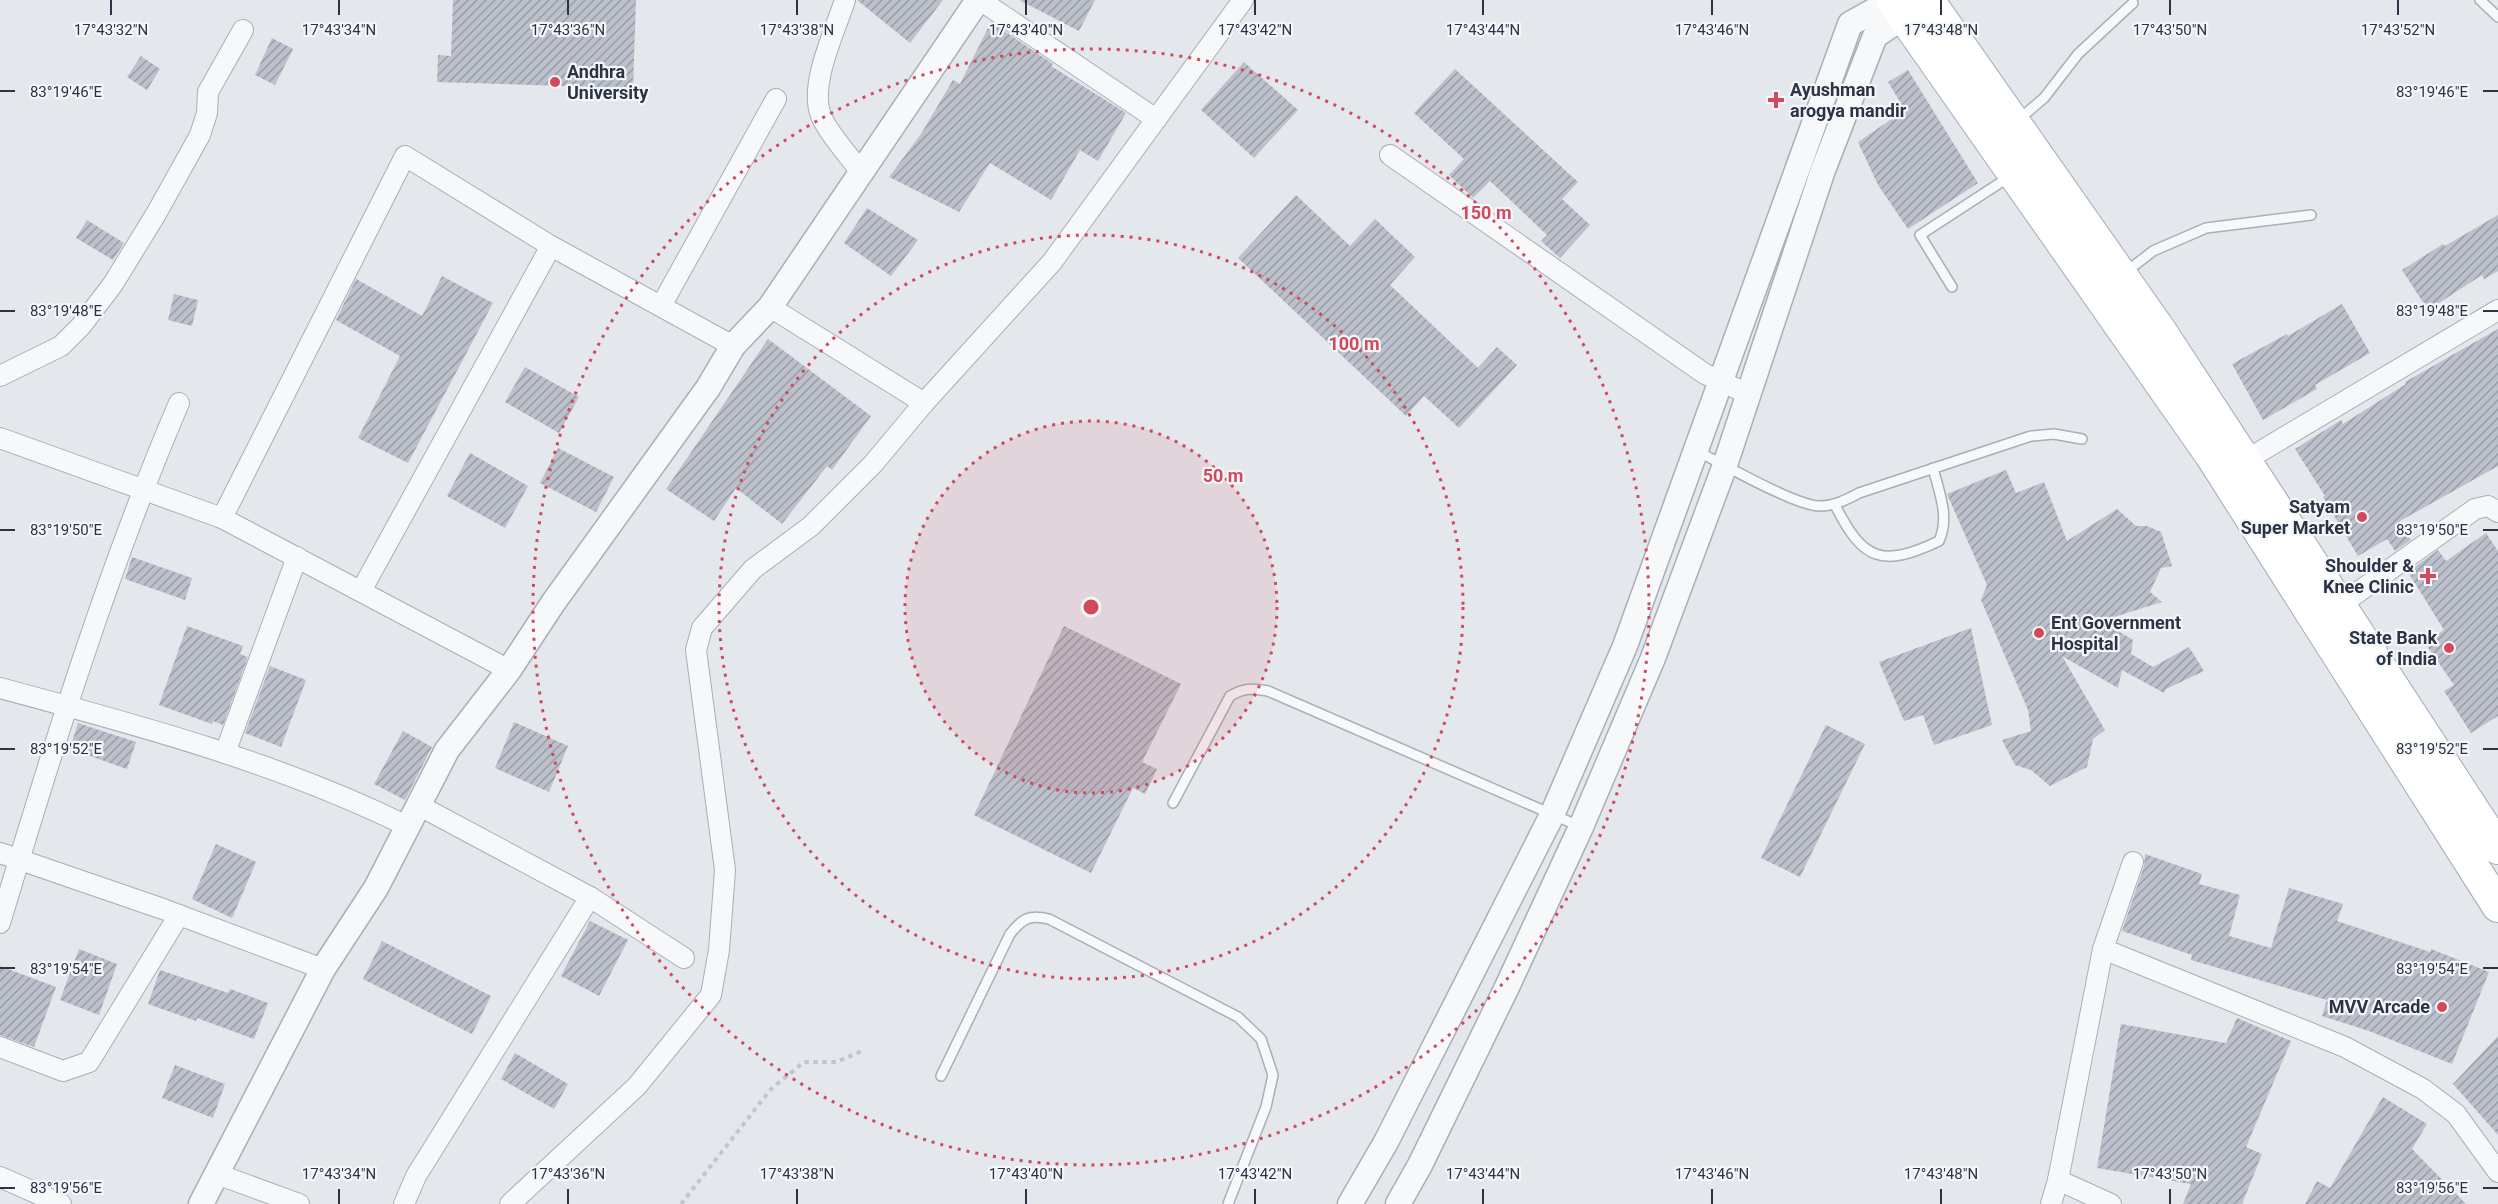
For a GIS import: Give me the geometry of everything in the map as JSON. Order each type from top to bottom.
[{"type":"main road","points":[[1902,3],[2015,122],[2122,275],[2246,460],[2498,848]]},
{"type":"main road","points":[[1902,3],[2013,174],[2211,455],[2498,906]]},
{"type":"street","points":[[845,0],[818,82],[818,101],[822,119],[862,173]]},
{"type":"street","points":[[201,1204],[322,969],[376,888],[447,750],[509,670],[560,594],[708,388],[733,346],[770,307],[979,0],[1156,119]]},
{"type":"street","points":[[510,1204],[637,1086],[711,995],[719,950],[725,870],[696,650],[702,628],[753,569],[811,526],[873,464],[924,403],[1052,262],[1243,0]]},
{"type":"street","points":[[1350,1204],[1386,1142],[1552,814],[1625,646],[1850,24],[1902,3]]},
{"type":"street","points":[[1398,1204],[1420,1165],[1507,987],[1581,827],[1653,658],[1725,465],[1823,170],[1875,36],[1902,3]]},
{"type":"street","points":[[0,376],[62,346],[81,326],[112,284],[156,214],[200,135],[207,113],[208,92],[243,30]]},
{"type":"street","points":[[661,306],[776,99]]},
{"type":"street","points":[[1390,155],[1705,374],[1748,394]]},
{"type":"street","points":[[222,518],[405,156],[551,246],[733,346]]},
{"type":"street","points":[[1800,159],[1823,170]]},
{"type":"street","points":[[361,591],[551,246]]},
{"type":"street","points":[[770,307],[924,403]]},
{"type":"street","points":[[2246,460],[2498,310]]},
{"type":"street","points":[[0,923],[67,706],[142,490],[179,403]]},
{"type":"street","points":[[0,438],[222,518],[509,670]]},
{"type":"street","points":[[2340,605],[2475,510],[2488,506],[2498,512]]},
{"type":"street","points":[[225,753],[297,557]]},
{"type":"street","points":[[0,688],[225,753],[414,816],[590,897],[684,958]]},
{"type":"street","points":[[0,853],[179,915],[322,969]]},
{"type":"street","points":[[2051,1204],[2058,1180],[2103,950],[2133,862]]},
{"type":"street","points":[[404,1204],[416,1176],[590,897]]},
{"type":"street","points":[[0,1047],[63,1071],[89,1062],[179,915]]},
{"type":"street","points":[[2103,950],[2345,1047],[2423,1089],[2456,1114],[2498,1172]]},
{"type":"street","points":[[217,1174],[299,1204]]},
{"type":"street","points":[[0,1177],[61,1204]]},
{"type":"street","points":[[2058,1180],[2111,1204]]},
{"type":"lane","points":[[2480,0],[2498,17]]},
{"type":"lane","points":[[2015,122],[2044,98],[2078,54],[2133,3]]},
{"type":"lane","points":[[1952,287],[1920,235],[2013,174]]},
{"type":"lane","points":[[2122,275],[2152,251],[2206,228],[2311,215]]},
{"type":"lane","points":[[1695,450],[1792,498],[1817,506],[1835,505],[1859,493],[2031,436],[2054,434],[2082,439]]},
{"type":"lane","points":[[1835,505],[1846,528],[1862,546],[1877,554],[1896,558],[1939,541],[1944,529],[1944,515],[1934,468]]},
{"type":"lane","points":[[1173,803],[1230,696],[1243,689],[1255,689],[1268,691],[1581,827]]},
{"type":"lane","points":[[941,1076],[1010,934],[1022,919],[1036,916],[1049,920],[1238,1017],[1261,1039],[1273,1075],[1271,1085],[1266,1107],[1228,1204]]},
{"type":"path","points":[[681,1204],[771,1089],[804,1062],[836,1062],[862,1051]]},
{"type":"building","points":[[453,0],[636,0],[633,88],[437,82],[438,55],[451,56]]},
{"type":"building","points":[[857,0],[943,0],[910,43]]},
{"type":"building","points":[[1019,0],[1095,0],[1079,31]]},
{"type":"building","points":[[991,22],[1053,64],[1051,66],[1126,113],[1098,161],[1080,150],[1051,200],[990,163],[959,212],[889,177],[921,134],[953,80],[960,84]]},
{"type":"building","points":[[272,38],[293,49],[275,85],[255,75]]},
{"type":"building","points":[[141,56],[160,69],[147,90],[127,77]]},
{"type":"building","points":[[1244,62],[1298,110],[1254,158],[1201,110]]},
{"type":"building","points":[[1455,69],[1578,182],[1562,199],[1590,225],[1560,258],[1541,241],[1547,235],[1490,181],[1473,198],[1449,175],[1464,159],[1414,113]]},
{"type":"building","points":[[1908,70],[1978,183],[1908,229],[1878,185],[1858,142],[1905,110],[1888,82]]},
{"type":"building","points":[[1296,195],[1350,246],[1375,219],[1415,257],[1390,285],[1478,368],[1497,347],[1517,365],[1459,428],[1424,396],[1406,416],[1238,258]]},
{"type":"building","points":[[867,208],[918,240],[891,276],[844,243]]},
{"type":"building","points":[[2498,215],[2498,271],[2484,279],[2482,275],[2428,310],[2402,270],[2443,244],[2445,246]]},
{"type":"building","points":[[87,220],[124,243],[113,260],[76,238]]},
{"type":"building","points":[[442,276],[493,303],[408,463],[358,438],[400,356],[336,320],[356,279],[422,316]]},
{"type":"building","points":[[174,294],[198,300],[192,326],[168,320]]},
{"type":"building","points":[[2342,304],[2370,353],[2315,385],[2317,389],[2263,420],[2232,364],[2287,334],[2288,336]]},
{"type":"building","points":[[2498,329],[2498,466],[2400,521],[2411,540],[2395,551],[2387,539],[2358,556],[2323,497],[2325,496],[2295,449],[2341,420],[2343,424],[2406,384],[2405,382]]},
{"type":"building","points":[[768,339],[871,416],[832,470],[827,466],[782,524],[736,488],[714,521],[666,489]]},
{"type":"building","points":[[525,367],[579,397],[559,433],[505,402]]},
{"type":"building","points":[[558,448],[614,477],[596,512],[540,483]]},
{"type":"building","points":[[470,453],[528,486],[505,528],[447,496]]},
{"type":"building","name":"Ent Government Hospital","points":[[2006,470],[2016,493],[2044,482],[2067,541],[2117,509],[2136,526],[2147,526],[2161,532],[2172,566],[2161,568],[2150,592],[2162,602],[2101,621],[2133,640],[2131,654],[2153,667],[2189,647],[2204,671],[2166,689],[2164,693],[2122,670],[2118,688],[2062,656],[2105,730],[2093,739],[2087,767],[2050,786],[2031,770],[2015,765],[2002,740],[2031,731],[2028,710],[1981,600],[1987,585],[1947,494]]},
{"type":"building","points":[[2486,533],[2498,551],[2498,716],[2471,733],[2444,691],[2454,685],[2425,643],[2444,630],[2408,572],[2438,550],[2446,561]]},
{"type":"building","points":[[132,557],[192,578],[185,600],[125,579]]},
{"type":"building","points":[[187,626],[243,646],[240,654],[248,657],[223,725],[213,721],[212,724],[159,705]]},
{"type":"building","points":[[1064,626],[1181,684],[1142,762],[1157,769],[1145,794],[1133,788],[1091,873],[974,815]]},
{"type":"building","points":[[1971,628],[1992,725],[1934,745],[1923,715],[1904,721],[1879,662]]},
{"type":"building","points":[[270,666],[306,680],[281,747],[245,733]]},
{"type":"building","points":[[514,722],[568,746],[549,792],[495,768]]},
{"type":"building","points":[[78,723],[136,742],[127,769],[70,749]]},
{"type":"building","points":[[1826,725],[1865,744],[1800,877],[1761,858]]},
{"type":"building","points":[[403,731],[432,747],[405,800],[374,784]]},
{"type":"building","points":[[216,844],[256,862],[232,918],[192,899]]},
{"type":"building","points":[[2145,854],[2202,874],[2199,884],[2240,895],[2229,936],[2271,948],[2289,888],[2343,904],[2337,921],[2430,952],[2431,949],[2489,972],[2452,1064],[2369,1031],[2322,1016],[2327,1000],[2191,960],[2192,955],[2122,931],[2144,866]]},
{"type":"building","points":[[590,921],[628,940],[599,996],[561,976]]},
{"type":"building","points":[[382,941],[491,996],[472,1034],[363,979]]},
{"type":"building","points":[[79,949],[117,964],[99,1015],[60,1000]]},
{"type":"building","points":[[0,966],[56,987],[34,1047],[0,1035]]},
{"type":"building","points":[[160,970],[228,993],[230,989],[268,1003],[254,1039],[197,1018],[196,1021],[148,1004]]},
{"type":"building","points":[[2237,1018],[2291,1041],[2246,1147],[2262,1154],[2242,1204],[2183,1204],[2191,1184],[2097,1168],[2121,1024],[2226,1043]]},
{"type":"building","points":[[2498,1036],[2498,1135],[2453,1084]]},
{"type":"building","points":[[515,1053],[568,1084],[554,1109],[501,1079]]},
{"type":"building","points":[[175,1065],[225,1084],[213,1118],[162,1098]]},
{"type":"building","points":[[2383,1097],[2427,1124],[2412,1149],[2466,1204],[2305,1204],[2317,1181],[2330,1188]]},
{"type":"place","name":"Andhra University","points":[[555,82]]},
{"type":"place","name":"Ayushman arogya mandir","points":[[1776,100]]},
{"type":"place","name":"Satyam Super Market","points":[[2362,517]]},
{"type":"place","name":"Shoulder & Knee Clinic","points":[[2428,576]]},
{"type":"place","name":"Ent Government Hospital","points":[[2039,633]]},
{"type":"place","name":"State Bank of India","points":[[2449,648]]},
{"type":"place","name":"MVV Arcade","points":[[2442,1007]]}]
